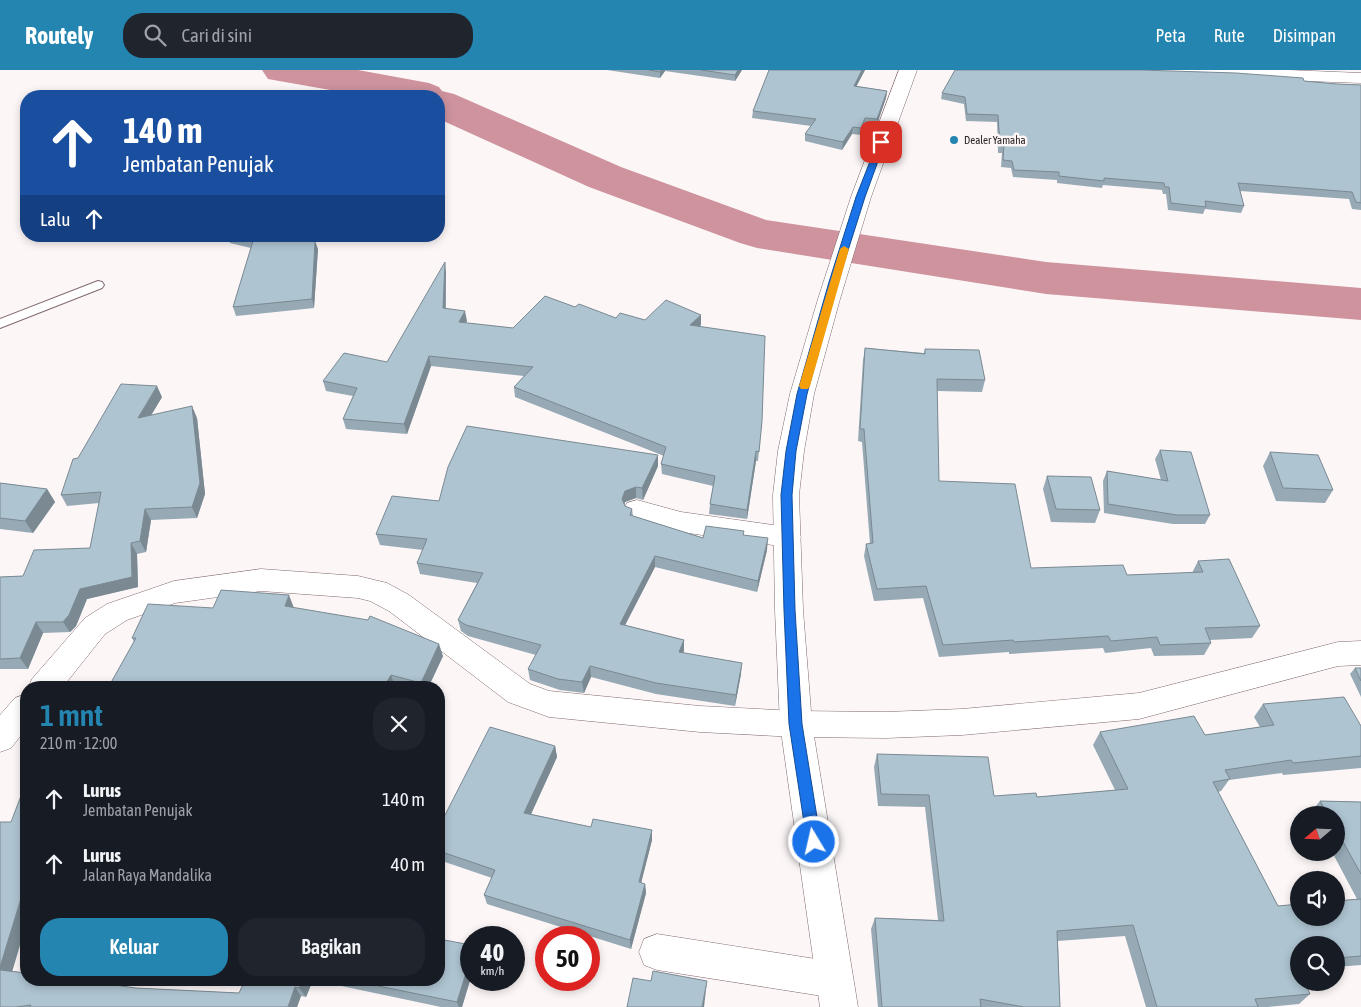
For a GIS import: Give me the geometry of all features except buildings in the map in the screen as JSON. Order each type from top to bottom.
[{"type":"street","points":[[657,952],[837,994],[796,724],[786,495],[791,451],[802,394],[829,299],[861,197],[908,70]]},
{"type":"street","points":[[1138,70],[1361,78]]},
{"type":"street","points":[[637,510],[680,522],[788,537]]},
{"type":"street","points":[[49,681],[95,626],[117,612],[174,592],[261,580],[358,587],[377,591],[399,603],[519,693],[549,704],[700,719],[796,724],[886,725],[962,722],[1139,706],[1338,654],[1361,653]]},
{"type":"street","points":[[0,738],[20,714]]},
{"type":"lane","points":[[0,324],[98,285]]},
{"type":"waterway","points":[[283,70],[402,90]]},
{"type":"waterway","points":[[445,106],[605,177],[757,233],[1046,278],[1361,304]]},
{"type":"slow traffic","points":[[805,386],[844,249]]},
{"type":"place","name":"Dealer Yamaha","points":[[954,140]]},
{"type":"route","points":[[814,842],[796,724],[786,495],[791,451],[802,394],[834,282],[881,142]]}]
